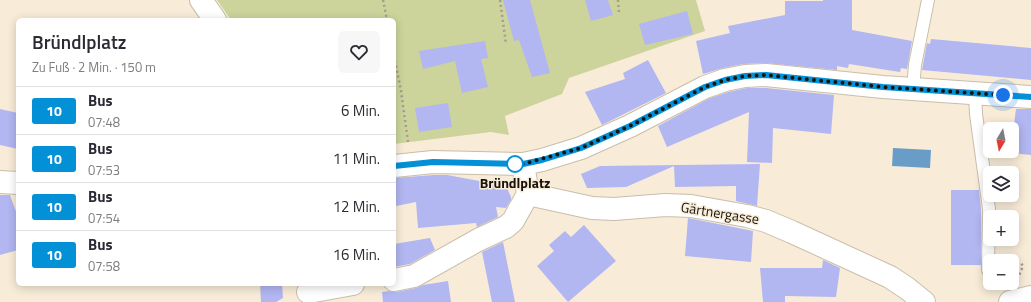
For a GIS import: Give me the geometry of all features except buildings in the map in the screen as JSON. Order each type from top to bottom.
[{"type":"street","points":[[201,0],[213,18]]},
{"type":"street","points":[[402,165],[433,162],[523,164],[581,148],[630,126],[705,87],[725,80],[766,75],[913,89],[1031,97]]},
{"type":"street","points":[[396,280],[414,276],[478,240],[506,227],[513,221],[528,194],[523,164]]},
{"type":"street","points":[[0,182],[16,183]]},
{"type":"street","name":"Gärtnergasse","points":[[528,194],[592,208],[614,210],[665,205],[691,206],[766,221],[890,277],[924,302]]},
{"type":"street","points":[[308,292],[342,286]]},
{"type":"street","points":[[1010,302],[1031,297]]},
{"type":"lane","points":[[913,89],[915,66],[928,0]]},
{"type":"lane","points":[[975,93],[976,114],[989,209],[988,254]]},
{"type":"path","points":[[383,0],[387,18]]},
{"type":"path","points":[[500,0],[506,44]]},
{"type":"path","points":[[618,0],[619,13]]},
{"type":"path","points":[[396,66],[401,91],[402,165]]},
{"type":"path","points":[[1019,263],[1023,266],[1019,276]]},
{"type":"green space","points":[[217,0],[696,0],[705,31],[569,78],[562,94],[505,116],[509,135],[491,132],[396,144],[396,18],[230,18]]},
{"type":"water","points":[[893,148],[931,150],[930,168],[892,166]]},
{"type":"bus line","name":"10","points":[[396,166],[433,162],[523,164],[542,160],[581,148],[630,126],[705,87],[725,80],[745,76],[766,75],[883,87],[1031,97]]},
{"type":"place","name":"Bründlplatz","points":[[515,164]]},
{"type":"route","points":[[515,164],[508,164],[523,164],[542,160],[581,148],[630,126],[705,87],[725,80],[745,76],[766,75],[883,87],[1003,95]]}]
